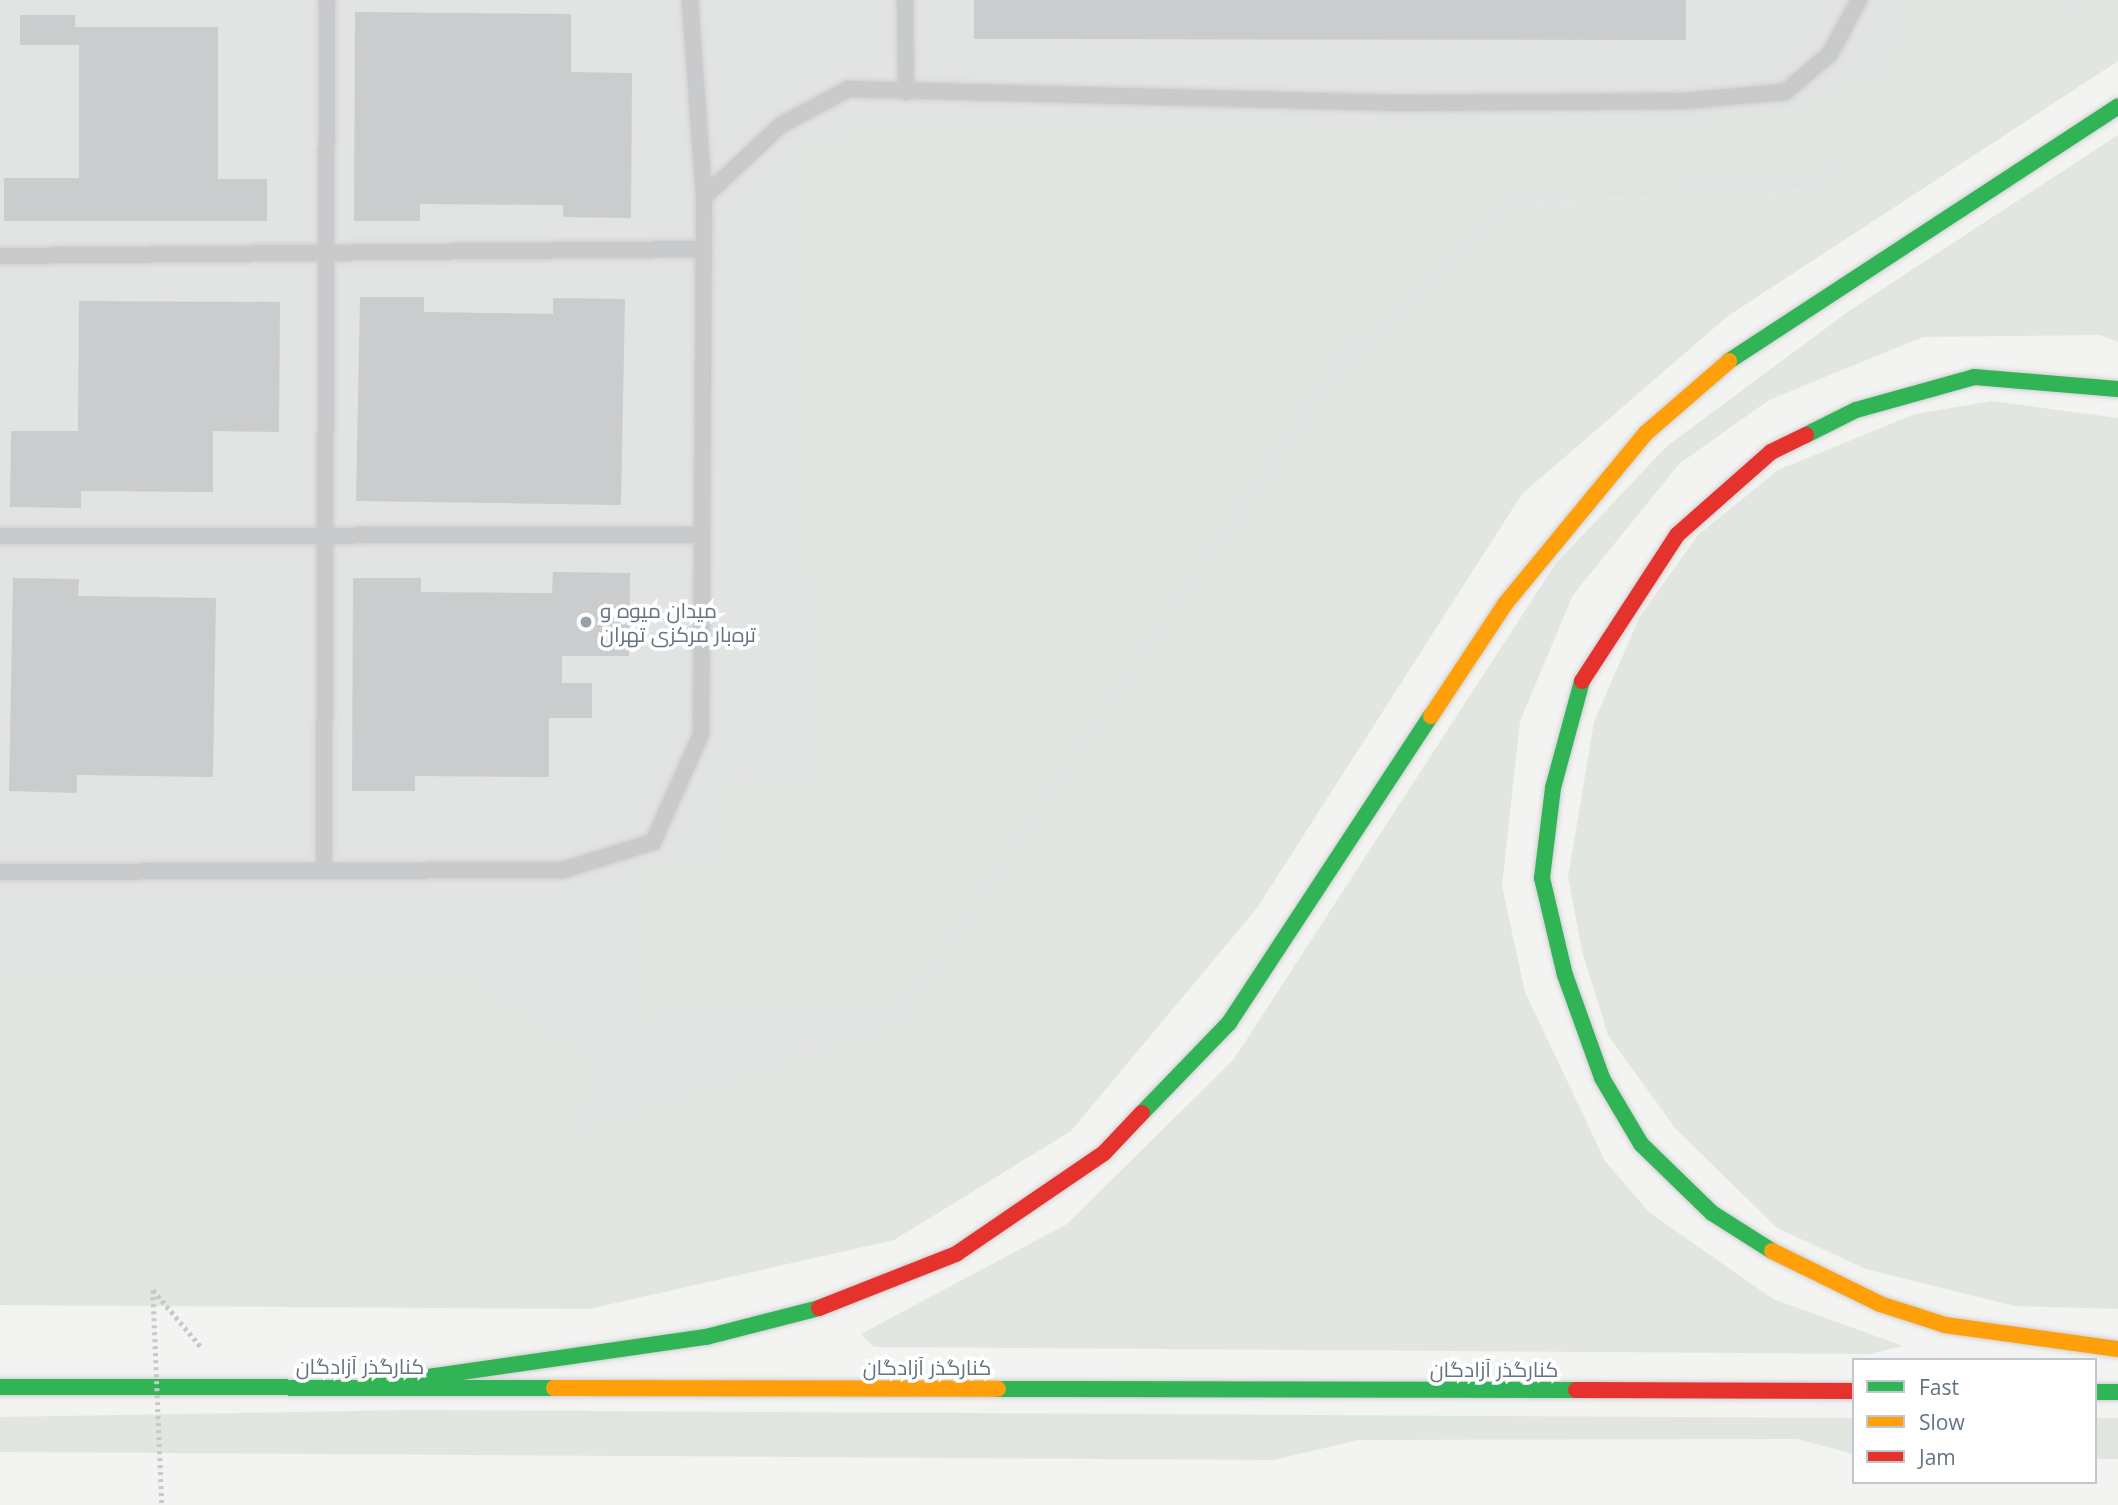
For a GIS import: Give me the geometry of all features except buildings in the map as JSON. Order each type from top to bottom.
[{"type":"main road","points":[[365,1386],[706,1337],[828,1306],[956,1254],[1040,1200],[1104,1153],[1229,1023],[1505,604],[1646,433],[1724,365],[1807,306],[2118,106]]},
{"type":"main road","points":[[2118,389],[1974,377],[1856,410],[1770,452],[1677,535],[1583,677],[1553,788],[1542,878],[1565,975],[1602,1078],[1641,1144],[1712,1213],[1805,1271],[1880,1304],[1945,1325],[2118,1349]]},
{"type":"main road","name":"کنارگذر آزادگان","points":[[0,1387],[1852,1391]]},
{"type":"main road","points":[[2097,1391],[2118,1392]]},
{"type":"lane","points":[[324,867],[327,0]]},
{"type":"lane","points":[[0,872],[324,867],[563,870],[653,842],[701,734],[704,197],[690,0]]},
{"type":"lane","points":[[905,0],[906,92]]},
{"type":"lane","points":[[704,197],[781,125],[848,89],[1401,103],[1682,101],[1785,92],[1830,54],[1859,0]]},
{"type":"lane","points":[[0,256],[326,257],[703,249]]},
{"type":"lane","points":[[0,536],[701,535]]},
{"type":"path","points":[[162,1505],[153,1290],[236,1387]]},
{"type":"shaded area","name":"میدان میوه و تره‌بار مرکزی تهران","points":[[0,0],[2077,0],[2077,7],[2046,47],[1808,191],[1527,202],[1336,377],[900,1027],[570,1134],[0,1094]]},
{"type":"shaded area","points":[[1910,0],[2066,0],[2057,21],[2077,7],[2077,0],[2118,0],[2118,61],[1728,316],[1522,494],[1257,908],[1071,1131],[894,1240],[589,1309],[0,1305],[0,971],[460,970],[601,1071],[571,1133],[900,1027],[1336,377],[1527,202],[1808,191],[1936,103],[1806,177],[1518,192],[1332,362],[901,1005],[641,1017],[640,867],[718,862],[715,786],[815,780],[795,163],[815,143],[851,134],[1675,123],[1766,117],[1879,77],[1908,23]]},
{"type":"shaded area","points":[[2118,135],[2118,342],[2100,335],[1923,337],[1769,400],[1679,464],[1573,595],[1520,721],[1502,886],[1525,992],[1605,1161],[1650,1213],[1773,1299],[1903,1346],[1871,1354],[874,1347],[861,1334],[1067,1224],[1234,1059],[1556,563],[1667,446],[1849,311]]},
{"type":"shaded area","points":[[1992,401],[2118,418],[2118,1309],[2015,1306],[1866,1269],[1777,1228],[1675,1128],[1608,1035],[1582,951],[1568,877],[1594,722],[1639,618],[1698,535],[1778,470],[1915,414]]},
{"type":"shaded area","points":[[412,1410],[1852,1418],[1852,1453],[1797,1439],[1359,1440],[1273,1460],[0,1452],[0,1417]]},
{"type":"shaded area","points":[[2097,1418],[2118,1418],[2118,1459],[2097,1459]]},
{"type":"traffic: fast","points":[[1729,361],[2118,106]]},
{"type":"traffic: fast","points":[[1806,435],[1856,410],[1974,377],[2118,389]]},
{"type":"traffic: fast","points":[[1582,681],[1553,788],[1542,878],[1565,975],[1602,1078],[1641,1144],[1712,1213],[1772,1251]]},
{"type":"traffic: fast","points":[[1142,1113],[1229,1023],[1431,716]]},
{"type":"traffic: fast","points":[[365,1386],[706,1337],[819,1308]]},
{"type":"traffic: fast","points":[[0,1387],[554,1388]]},
{"type":"traffic: fast","points":[[998,1389],[1576,1390]]},
{"type":"traffic: fast","points":[[2097,1392],[2118,1392]]},
{"type":"traffic: slow","points":[[1431,716],[1505,604],[1646,433],[1729,361]]},
{"type":"traffic: slow","points":[[1772,1251],[1880,1304],[1945,1325],[2118,1349]]},
{"type":"traffic: slow","points":[[554,1388],[998,1389]]},
{"type":"traffic: jam","points":[[1582,681],[1677,535],[1771,452],[1806,435]]},
{"type":"traffic: jam","points":[[819,1308],[956,1254],[1104,1153],[1142,1113]]},
{"type":"traffic: jam","points":[[1576,1390],[1852,1391]]},
{"type":"place","name":"میدان میوه و تره‌بار مرکزی تهران","points":[[586,622]]}]
